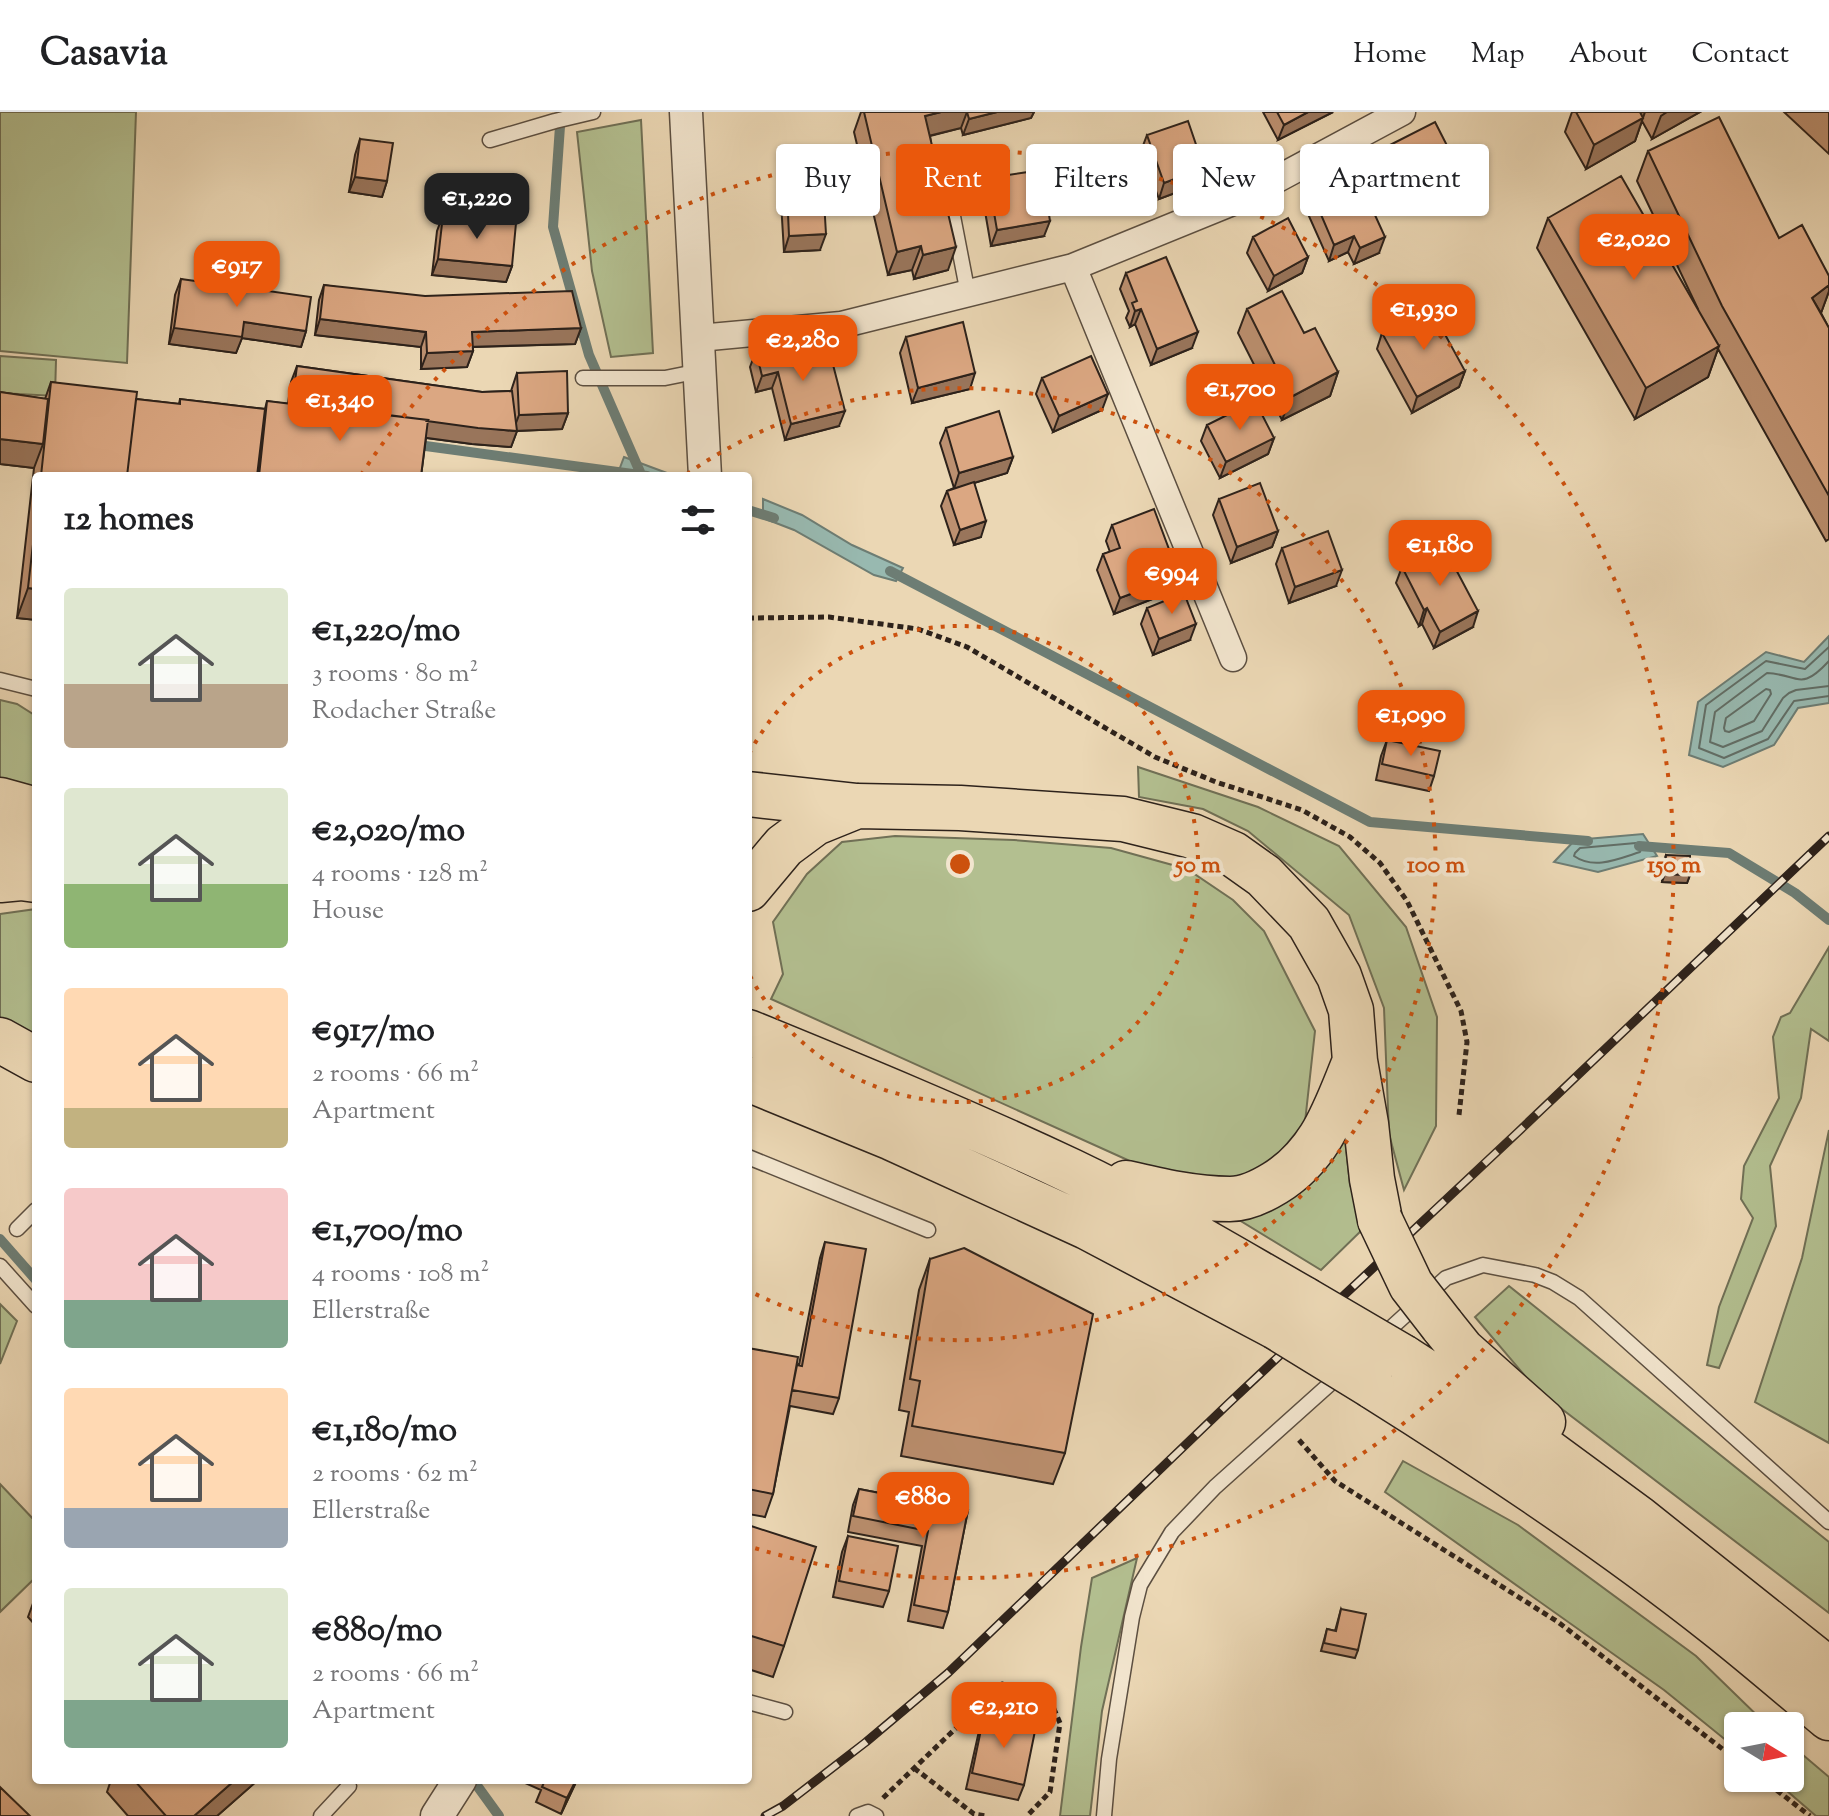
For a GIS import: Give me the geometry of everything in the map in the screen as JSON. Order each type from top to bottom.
[{"type":"highway","points":[[752,794],[857,806],[960,808],[1123,819],[1192,836],[1233,854],[1264,876],[1309,923],[1339,976],[1351,1010],[1355,1061],[1380,1220],[1411,1285],[1462,1350],[1541,1420],[1638,1518]]},
{"type":"highway","points":[[0,800],[32,809]]},
{"type":"highway","points":[[752,884],[784,846],[815,823],[857,806]]},
{"type":"highway","points":[[0,844],[32,853]]},
{"type":"highway","points":[[0,880],[32,879]]},
{"type":"highway","points":[[753,1034],[950,1116],[1073,1172],[1185,1230],[1290,1313],[1374,1364],[1536,1443],[1638,1518],[1829,1670]]},
{"type":"highway","points":[[0,1040],[32,1058]]},
{"type":"highway","points":[[1073,1172],[1179,1195],[1232,1199],[1260,1192],[1285,1177],[1311,1154],[1329,1124],[1355,1061]]},
{"type":"highway","points":[[0,1068],[32,1085]]},
{"type":"highway","points":[[752,1081],[892,1138],[1087,1227],[1290,1313]]},
{"type":"highway","points":[[1374,1364],[1477,1452],[1716,1624],[1829,1718]]},
{"type":"street","points":[[686,112],[705,464]]},
{"type":"street","points":[[699,338],[841,325],[1073,267],[1240,199],[1402,112]]},
{"type":"street","points":[[1073,267],[1233,658]]},
{"type":"street","points":[[437,1816],[454,1784]]},
{"type":"lane","points":[[490,140],[593,112]]},
{"type":"lane","points":[[953,216],[968,294]]},
{"type":"lane","points":[[583,378],[665,378],[701,371]]},
{"type":"lane","points":[[0,680],[32,688]]},
{"type":"lane","points":[[752,1159],[928,1230]]},
{"type":"lane","points":[[17,1229],[32,1214]]},
{"type":"lane","points":[[1104,1816],[1109,1759],[1132,1617],[1140,1585],[1172,1532],[1215,1487],[1285,1424],[1374,1364],[1446,1278],[1483,1265],[1535,1275],[1579,1298],[1829,1522]]},
{"type":"lane","points":[[0,1266],[32,1302]]},
{"type":"lane","points":[[752,1703],[785,1712]]},
{"type":"lane","points":[[321,1816],[349,1786]]},
{"type":"path","points":[[1285,1424],[1335,1481],[1558,1622],[1724,1750]]},
{"type":"path","points":[[867,1815],[1002,1684],[1045,1688],[1060,1723],[1050,1792],[1027,1816]]},
{"type":"path","points":[[914,1768],[974,1814],[986,1816]]},
{"type":"path","points":[[1779,1792],[1810,1816]]},
{"type":"green space","points":[[0,112],[136,112],[127,363],[0,351]]},
{"type":"green space","points":[[641,120],[653,353],[611,357],[592,271],[577,132]]},
{"type":"green space","points":[[0,356],[56,360],[55,396],[0,393]]},
{"type":"green space","points":[[0,700],[17,704],[32,713],[32,789],[0,782]]},
{"type":"green space","points":[[1138,767],[1258,807],[1339,846],[1406,927],[1437,1017],[1436,1126],[1404,1190],[1389,1134],[1384,1008],[1349,915],[1248,831],[1203,809],[1139,797]]},
{"type":"green space","points":[[895,836],[1014,840],[1111,848],[1187,869],[1233,900],[1264,931],[1315,1031],[1305,1122],[1257,1180],[1200,1191],[771,999],[783,974],[773,922],[807,874],[842,842]]},
{"type":"green space","points":[[32,910],[32,1038],[0,1023],[0,914]]},
{"type":"green space","points":[[1829,947],[1829,1041],[1811,1029],[1801,1098],[1770,1166],[1776,1226],[1719,1368],[1707,1365],[1719,1307],[1753,1218],[1741,1199],[1744,1166],[1779,1098],[1773,1037],[1781,1017],[1790,1013]]},
{"type":"green space","points":[[1829,1130],[1829,1443],[1755,1402],[1802,1258]]},
{"type":"green space","points":[[1345,1139],[1350,1185],[1366,1226],[1321,1270],[1231,1215],[1283,1199],[1325,1168]]},
{"type":"green space","points":[[1509,1286],[1829,1542],[1829,1613],[1537,1390],[1475,1317]]},
{"type":"green space","points":[[0,1304],[17,1321],[0,1364]]},
{"type":"green space","points":[[1403,1461],[1518,1525],[1696,1656],[1754,1712],[1724,1712],[1724,1739],[1664,1690],[1385,1492]]},
{"type":"green space","points":[[0,1484],[32,1518],[32,1581],[0,1612]]},
{"type":"green space","points":[[1137,1558],[1102,1711],[1090,1816],[1060,1816],[1092,1578]]},
{"type":"green space","points":[[1804,1756],[1829,1777],[1829,1816],[1816,1816],[1788,1792],[1804,1792]]},
{"type":"water","points":[[624,457],[664,472],[618,472]]},
{"type":"water","points":[[763,499],[802,515],[852,545],[903,568],[896,581],[874,575],[794,530],[763,518]]},
{"type":"water","points":[[1829,636],[1829,703],[1798,708],[1774,745],[1723,767],[1689,755],[1698,702],[1766,652],[1804,662]]},
{"type":"water","points":[[1643,834],[1657,856],[1598,872],[1554,862],[1575,840]]},
{"type":"building","points":[[864,112],[941,112],[925,116],[932,144],[896,144],[896,216],[949,216],[956,247],[923,255],[921,246],[897,252],[880,180],[880,144],[872,144]]},
{"type":"building","points":[[967,112],[997,112],[969,119]]},
{"type":"building","points":[[1277,112],[1308,112],[1284,125]]},
{"type":"building","points":[[1576,112],[1640,112],[1643,118],[1594,145]]},
{"type":"building","points":[[1719,117],[1779,238],[1802,225],[1829,276],[1829,285],[1812,298],[1829,328],[1829,496],[1722,306],[1648,151]]},
{"type":"building","points":[[1188,121],[1196,144],[1173,144],[1173,180],[1164,183],[1157,163],[1157,144],[1150,144],[1147,135]]},
{"type":"building","points":[[1435,122],[1446,144],[1392,144]]},
{"type":"building","points":[[360,139],[393,143],[387,181],[355,177]]},
{"type":"building","points":[[1026,172],[1026,216],[1049,216],[1050,221],[997,230],[995,216],[1010,216],[1010,175]]},
{"type":"building","points":[[1621,176],[1719,346],[1646,388],[1548,218]]},
{"type":"building","points":[[443,215],[516,223],[512,266],[438,259]]},
{"type":"building","points":[[788,216],[825,216],[826,234],[789,236]]},
{"type":"building","points":[[1322,216],[1375,216],[1385,237],[1360,248],[1354,236],[1334,245]]},
{"type":"building","points":[[1288,218],[1308,257],[1274,276],[1253,237]]},
{"type":"building","points":[[1166,257],[1198,332],[1157,349],[1141,309],[1135,311],[1132,303],[1137,301],[1126,273]]},
{"type":"building","points":[[181,279],[311,297],[306,331],[244,322],[242,337],[174,328]]},
{"type":"building","points":[[324,285],[425,296],[572,291],[581,328],[472,332],[473,351],[427,353],[426,332],[320,319]]},
{"type":"building","points":[[1282,291],[1304,333],[1315,328],[1338,372],[1291,397],[1247,309]]},
{"type":"building","points":[[1430,307],[1465,371],[1417,397],[1382,333]]},
{"type":"building","points":[[963,322],[975,373],[918,388],[906,337]]},
{"type":"building","points":[[795,342],[801,365],[831,357],[845,411],[791,424],[778,372],[762,376],[756,351]]},
{"type":"building","points":[[1091,356],[1108,394],[1059,416],[1042,378]]},
{"type":"building","points":[[297,366],[482,392],[512,391],[517,431],[292,403]]},
{"type":"building","points":[[567,371],[568,413],[519,415],[517,373]]},
{"type":"building","points":[[51,382],[137,392],[127,472],[41,472]]},
{"type":"building","points":[[0,392],[48,399],[43,444],[0,439]]},
{"type":"building","points":[[136,399],[180,404],[180,399],[265,409],[257,472],[127,472]]},
{"type":"building","points":[[267,401],[428,420],[422,472],[259,472]]},
{"type":"building","points":[[1255,401],[1274,438],[1226,462],[1207,425]]},
{"type":"building","points":[[999,411],[1013,457],[959,473],[946,428]]},
{"type":"building","points":[[974,482],[986,521],[960,530],[947,491]]},
{"type":"building","points":[[1260,483],[1278,531],[1237,547],[1219,499]]},
{"type":"building","points":[[1154,509],[1179,576],[1120,598],[1103,554],[1120,548],[1112,525]]},
{"type":"building","points":[[1328,531],[1342,570],[1295,587],[1282,548]]},
{"type":"building","points":[[1443,545],[1478,611],[1440,632],[1427,608],[1424,610],[1402,567]]},
{"type":"building","points":[[32,553],[32,588],[28,588]]},
{"type":"building","points":[[1184,593],[1196,624],[1159,639],[1147,608]]},
{"type":"building","points":[[1387,740],[1440,751],[1434,776],[1382,764]]},
{"type":"building","points":[[1666,855],[1690,856],[1690,875],[1665,874]]},
{"type":"building","points":[[825,1242],[866,1249],[839,1398],[792,1390],[797,1365],[802,1366]]},
{"type":"building","points":[[964,1248],[1093,1314],[1065,1453],[912,1426],[920,1381],[910,1379],[930,1259]]},
{"type":"building","points":[[752,1349],[798,1357],[773,1494],[752,1490]]},
{"type":"building","points":[[859,1489],[968,1510],[948,1612],[914,1605],[928,1531],[853,1516]]},
{"type":"building","points":[[752,1526],[816,1547],[784,1646],[752,1636]]},
{"type":"building","points":[[848,1536],[898,1546],[889,1591],[839,1581]]},
{"type":"building","points":[[1341,1609],[1366,1614],[1358,1650],[1324,1643],[1327,1629],[1336,1631]]},
{"type":"building","points":[[984,1715],[1036,1726],[1024,1785],[972,1773]]},
{"type":"building","points":[[138,1784],[230,1784],[194,1816],[166,1816]]},
{"type":"building","points":[[543,1784],[574,1784],[567,1798],[542,1787]]},
{"type":"building","points":[[0,1787],[30,1816],[0,1816]]},
{"type":"waterway","points":[[561,112],[553,227],[589,355],[640,472]]},
{"type":"waterway","points":[[411,444],[618,472]]},
{"type":"waterway","points":[[752,511],[774,518]]},
{"type":"waterway","points":[[890,571],[1370,822],[1588,841]]},
{"type":"waterway","points":[[1639,846],[1729,853],[1795,893],[1829,920]]},
{"type":"waterway","points":[[0,1239],[32,1275]]},
{"type":"waterway","points":[[476,1784],[499,1816]]},
{"type":"railway","points":[[765,1816],[783,1806],[866,1742],[948,1673],[1829,836]]}]
